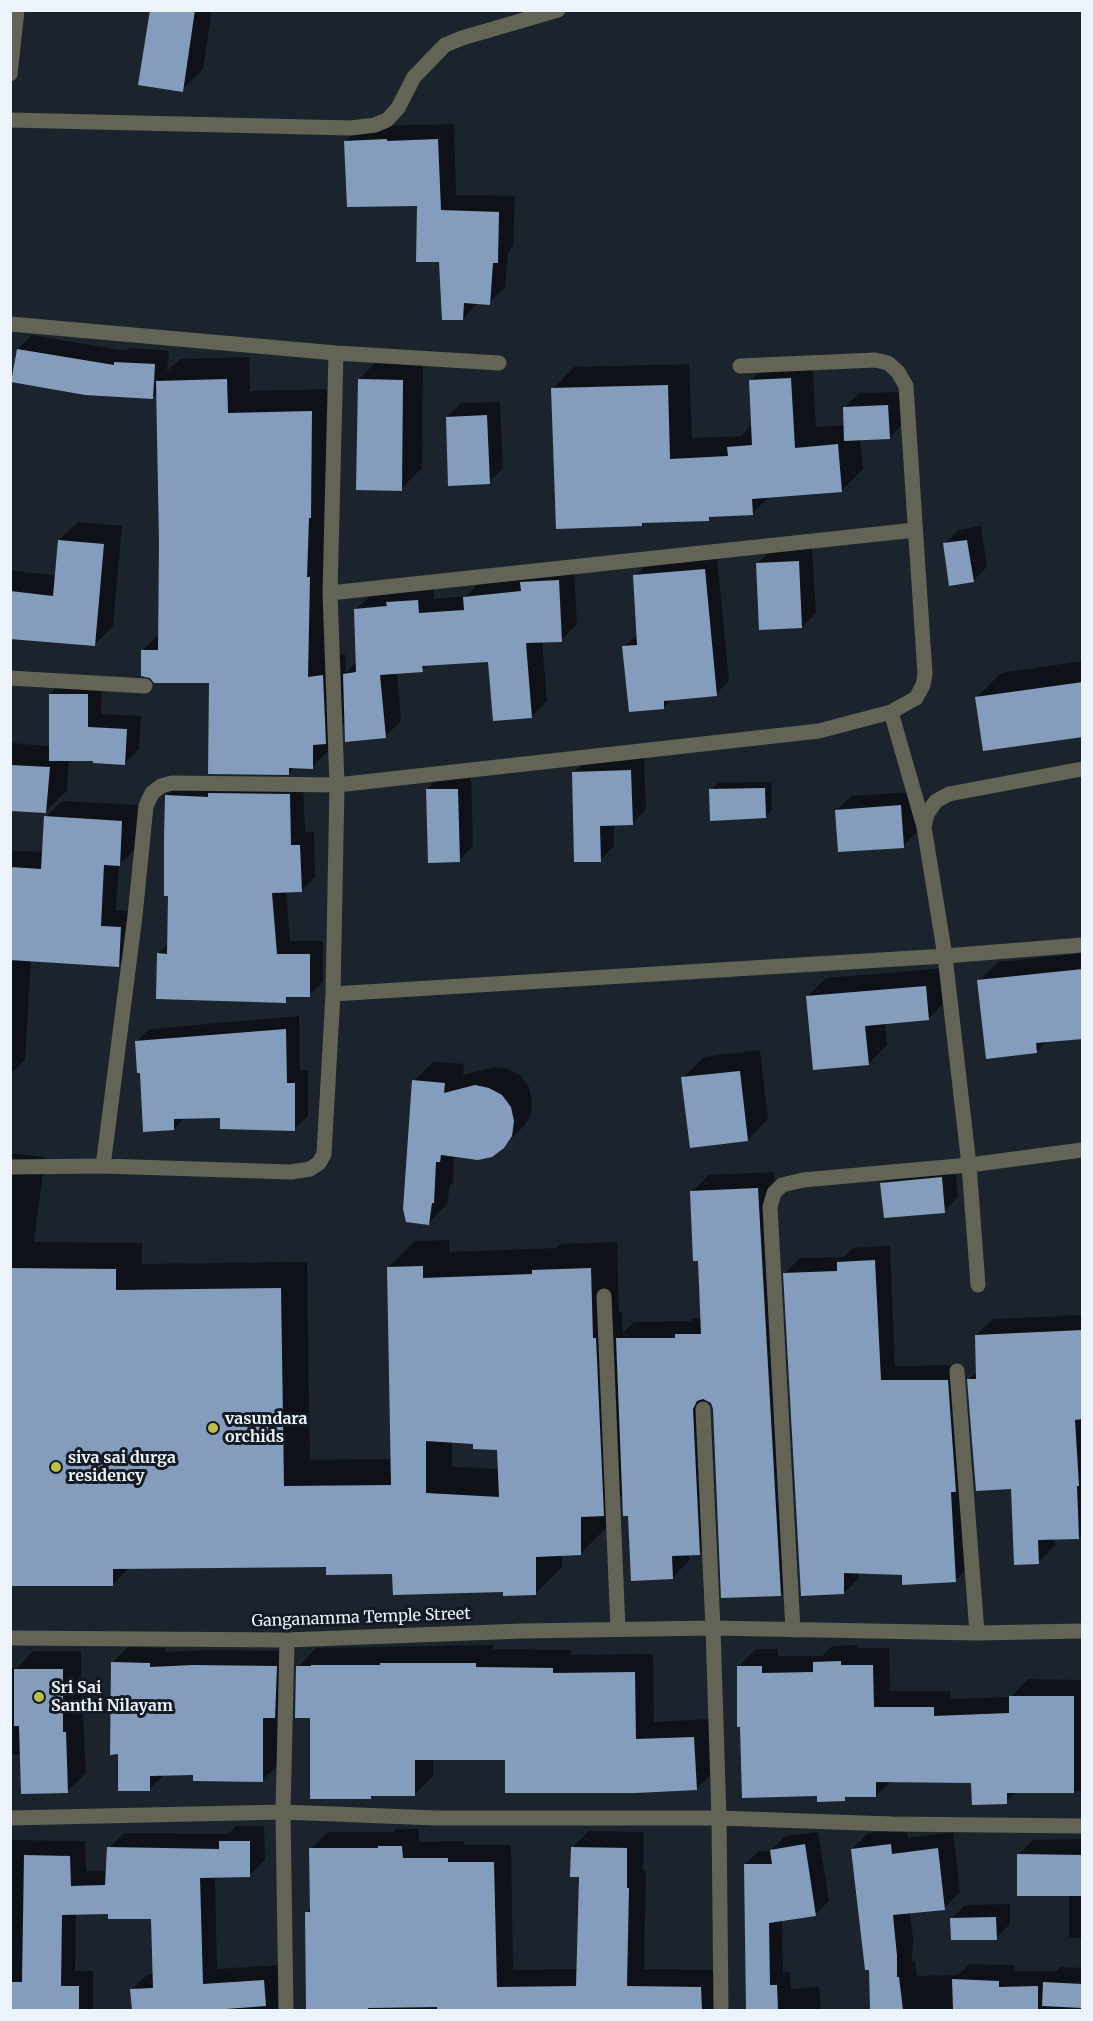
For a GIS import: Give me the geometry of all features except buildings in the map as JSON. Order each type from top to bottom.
[{"type":"street","points":[[10,74],[17,10]]},
{"type":"street","points":[[10,120],[351,128],[375,125],[387,120],[398,108],[414,77],[445,45],[558,10]]},
{"type":"street","points":[[10,324],[336,353],[499,363]]},
{"type":"street","points":[[10,1167],[103,1166],[291,1172],[310,1169],[319,1163],[324,1154],[333,994],[337,785],[330,593],[336,353]]},
{"type":"street","points":[[103,1166],[135,916],[146,806],[152,792],[161,786],[172,783],[337,785],[819,731],[891,712],[916,698],[925,674],[906,386],[898,372],[888,363],[875,360],[740,366]]},
{"type":"street","points":[[330,593],[915,530]]},
{"type":"street","points":[[10,678],[145,687]]},
{"type":"street","points":[[891,712],[924,827],[945,956],[969,1165],[978,1285]]},
{"type":"street","points":[[924,827],[927,814],[936,801],[949,794],[1083,769]]},
{"type":"street","points":[[333,994],[945,956],[1083,945]]},
{"type":"street","points":[[794,1630],[770,1207],[774,1194],[782,1185],[803,1180],[969,1165],[1083,1150]]},
{"type":"street","points":[[604,1296],[618,1629]]},
{"type":"street","points":[[957,1371],[977,1633]]},
{"type":"street","points":[[703,1409],[719,1818],[721,2010]]},
{"type":"street","name":"Ganganamma Temple Street","points":[[10,1638],[287,1640],[713,1628],[977,1633],[1083,1631]]},
{"type":"street","points":[[286,2010],[283,1812],[287,1640]]},
{"type":"street","points":[[10,1818],[283,1812],[436,1818],[719,1818],[892,1824],[1083,1826]]},
{"type":"place","name":"vasundara orchids","points":[[213,1428]]},
{"type":"place","name":"siva sai durga residency","points":[[56,1467]]},
{"type":"place","name":"Sri Sai Santhi Nilayam","points":[[39,1697]]}]
